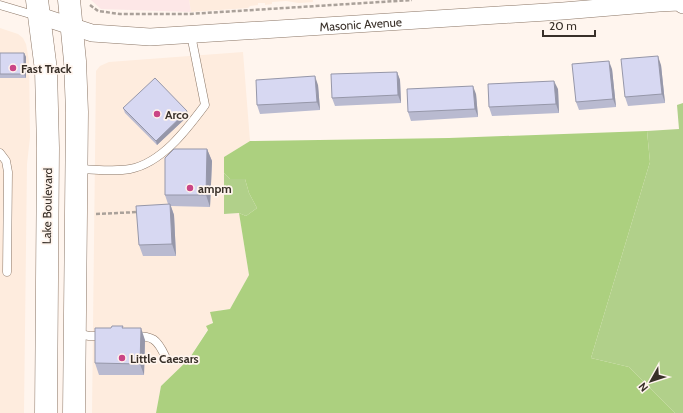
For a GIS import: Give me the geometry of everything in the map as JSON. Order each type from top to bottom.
[{"type":"main road","points":[[69,0],[76,70],[77,168],[74,413]]},
{"type":"main road","name":"Lake Boulevard","points":[[38,8],[46,70],[48,148],[46,413]]},
{"type":"main road","points":[[48,148],[59,175],[63,242],[75,248]]},
{"type":"main road","points":[[46,273],[60,285],[74,339]]},
{"type":"main road","points":[[46,362],[58,383],[60,413]]},
{"type":"street","name":"Masonic Avenue","points":[[38,8],[72,26],[92,33],[124,36],[191,34],[361,22],[563,11],[658,2],[679,2],[683,5]]},
{"type":"lane","points":[[0,6],[38,8]]},
{"type":"lane","points":[[77,168],[130,169],[160,156],[191,124],[205,105],[191,34]]},
{"type":"lane","points":[[0,153],[6,160],[8,172],[9,228],[7,272]]},
{"type":"lane","points":[[74,339],[89,336],[112,336]]},
{"type":"lane","points":[[127,336],[154,338],[165,356]]},
{"type":"path","points":[[90,5],[98,11],[115,14],[189,14],[412,0]]},
{"type":"path","points":[[91,214],[143,211]]},
{"type":"shaded area","points":[[91,0],[189,0],[191,12],[101,9]]},
{"type":"shaded area","points":[[189,0],[313,0],[313,2],[299,3],[286,1],[272,2],[272,4],[265,5],[265,3],[258,3],[258,5],[250,6],[248,8],[191,12]]},
{"type":"shaded area","points":[[0,28],[18,34],[23,38],[26,44],[29,61],[30,137],[27,164],[24,413],[0,413]]},
{"type":"shaded area","points":[[243,52],[250,141],[224,157],[224,214],[239,213],[249,275],[230,309],[220,310],[189,359],[161,386],[156,413],[92,413],[96,71],[100,66],[109,62]]},
{"type":"green space","points":[[683,103],[683,413],[675,413],[629,367],[591,358],[650,162],[647,131],[679,129],[677,105]]},
{"type":"green space","points":[[647,131],[650,162],[591,358],[629,367],[675,413],[156,413],[161,386],[189,359],[208,330],[206,326],[213,323],[210,312],[230,309],[249,275],[239,213],[246,216],[257,208],[249,193],[245,179],[230,179],[224,173],[224,157],[250,141],[449,138]]},
{"type":"green space","points":[[224,173],[230,179],[245,179],[249,193],[257,208],[246,216],[239,213],[224,214]]},
{"type":"building","name":"Fast Track","points":[[0,53],[24,53],[24,74],[0,74]]},
{"type":"building","points":[[658,56],[662,94],[625,97],[621,59]]},
{"type":"building","points":[[609,61],[613,99],[576,102],[572,64]]},
{"type":"building","points":[[397,72],[398,95],[332,98],[331,74]]},
{"type":"building","points":[[315,76],[317,102],[257,105],[256,80]]},
{"type":"building","name":"Arco","points":[[155,78],[187,111],[156,141],[123,108]]},
{"type":"building","points":[[554,81],[556,104],[489,107],[488,84]]},
{"type":"building","points":[[473,86],[475,109],[408,112],[407,89]]},
{"type":"building","name":"ampm","points":[[174,149],[207,149],[206,195],[165,195],[165,158]]},
{"type":"building","points":[[170,204],[172,244],[139,245],[136,206]]},
{"type":"building","name":"Little Caesars","points":[[112,326],[123,326],[122,328],[141,328],[140,364],[95,363],[95,328],[111,328]]},
{"type":"place","name":"Fast Track","points":[[13,68]]},
{"type":"place","name":"Arco","points":[[157,114]]},
{"type":"place","name":"ampm","points":[[190,188]]},
{"type":"place","name":"Little Caesars","points":[[122,358]]}]
